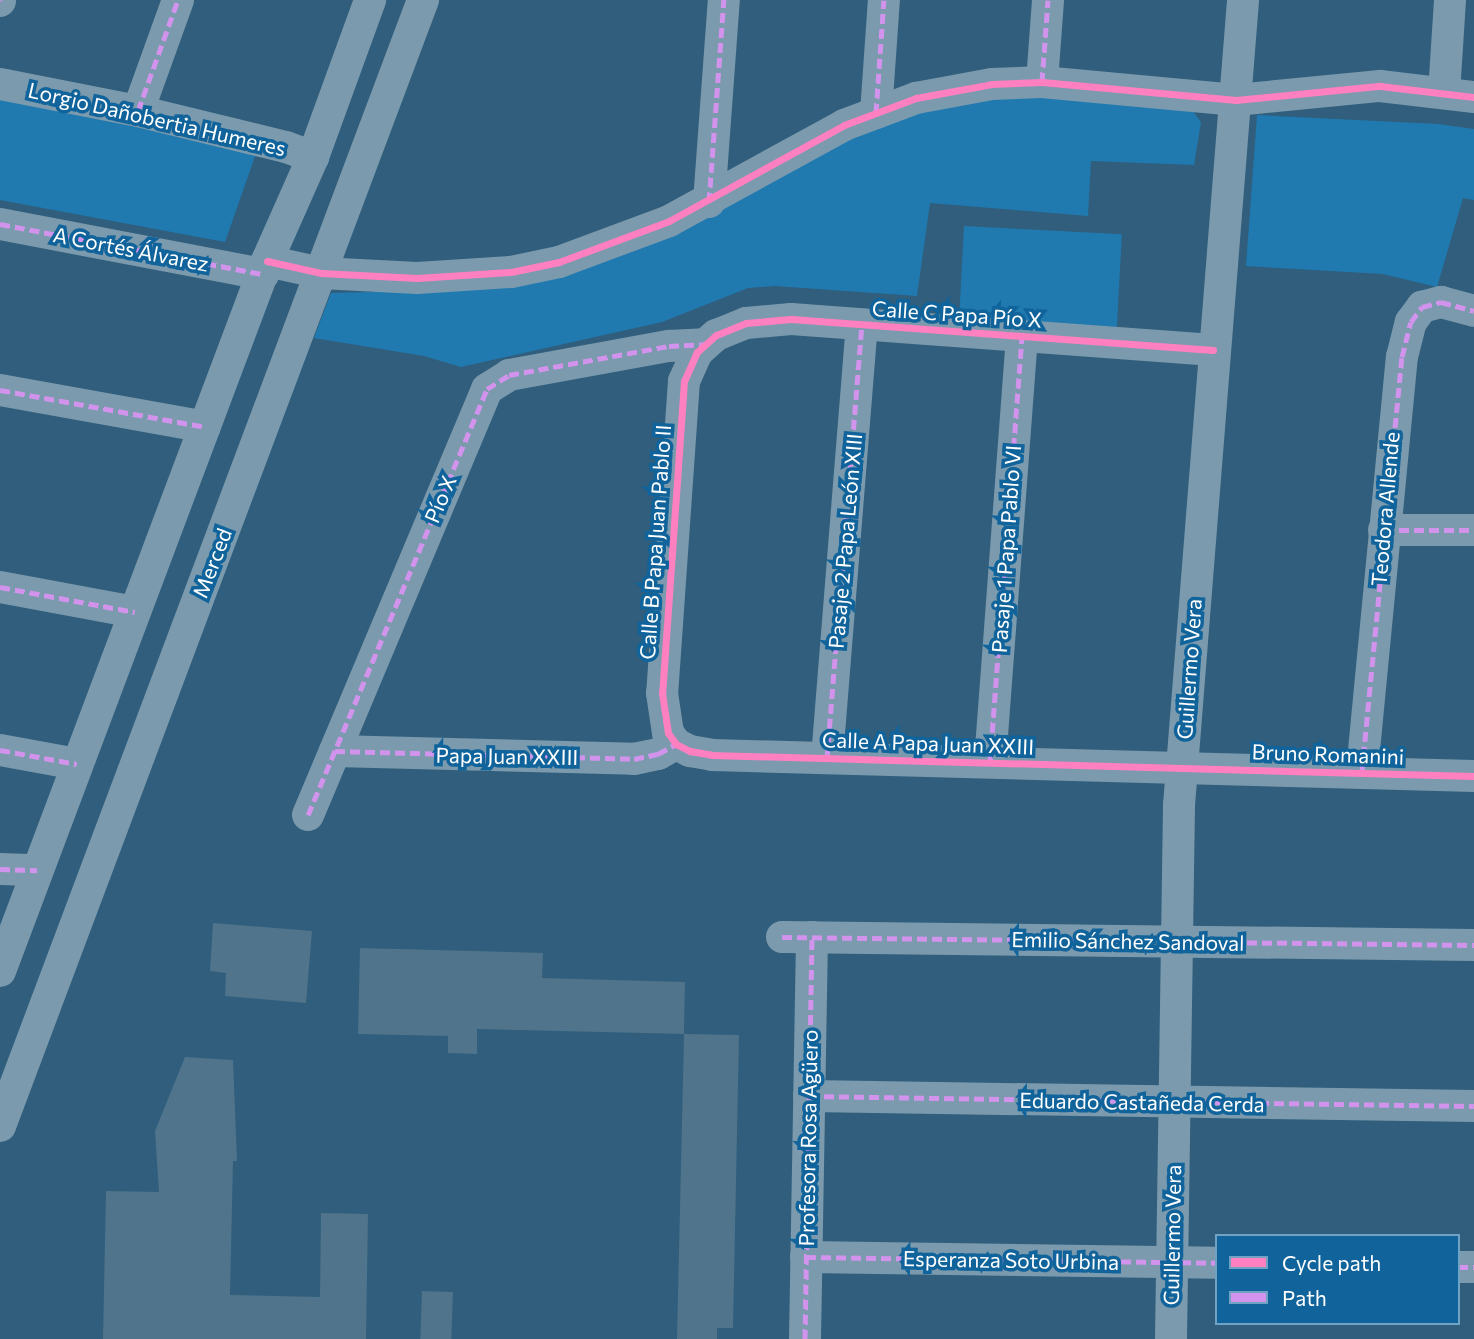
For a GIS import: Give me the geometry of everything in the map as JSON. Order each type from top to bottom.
[{"type":"street","points":[[138,111],[178,0]]},
{"type":"street","points":[[0,971],[265,268],[313,157],[370,0]]},
{"type":"street","name":"Merced","points":[[0,1126],[423,0]]},
{"type":"street","points":[[709,202],[724,0]]},
{"type":"street","points":[[876,113],[884,0]]},
{"type":"street","points":[[1042,82],[1048,0]]},
{"type":"street","name":"Guillermo Vera","points":[[1171,1339],[1176,941],[1182,767],[1213,350],[1243,0]]},
{"type":"street","points":[[1450,0],[1459,95]]},
{"type":"street","name":"A Cortés Álvarez","points":[[0,224],[265,268],[417,278],[512,272],[598,249],[709,202],[816,140],[916,98],[992,84],[1042,82],[1236,100],[1380,86],[1459,95]]},
{"type":"street","name":"Lorgio Dañobertia Humeres","points":[[0,83],[138,111],[286,147],[313,157]]},
{"type":"street","name":"Teodora Allende","points":[[1362,771],[1395,407],[1411,322],[1415,313],[1431,302],[1474,311]]},
{"type":"street","name":"Calle C Papa Pío X","points":[[704,344],[729,328],[765,320],[863,324],[1213,350]]},
{"type":"street","name":"Pasaje 2 Papa León XIII","points":[[827,758],[863,324]]},
{"type":"street","name":"Pasaje 1 Papa Pablo VI","points":[[990,762],[1021,336]]},
{"type":"street","name":"Calle B Papa Juan Pablo II","points":[[676,744],[664,719],[662,693],[684,382],[692,360],[704,344]]},
{"type":"street","name":"Pío X","points":[[308,815],[487,389],[509,375],[669,346],[704,344]]},
{"type":"street","points":[[0,390],[205,427]]},
{"type":"street","points":[[1384,530],[1474,530]]},
{"type":"street","points":[[0,587],[135,612]]},
{"type":"street","name":"Calle A Papa Juan XXIII","points":[[676,744],[701,754],[1182,767]]},
{"type":"street","name":"Papa Juan XXIII","points":[[335,751],[634,759],[658,754],[676,744]]},
{"type":"street","points":[[0,750],[77,764]]},
{"type":"street","name":"Bruno Romanini","points":[[1182,767],[1474,776]]},
{"type":"street","points":[[0,869],[37,870]]},
{"type":"street","name":"Emilio Sánchez Sandoval","points":[[797,937],[1474,945]]},
{"type":"street","name":"Profesora Rosa Agüero","points":[[797,937],[809,1096],[805,1339]]},
{"type":"street","name":"Eduardo Castañeda Cerda","points":[[809,1096],[1474,1106]]},
{"type":"street","name":"Esperanza Soto Urbina","points":[[806,1257],[1215,1264]]},
{"type":"shaded area","points":[[1018,93],[1188,105],[1201,122],[1194,165],[1091,161],[1088,216],[930,203],[917,296],[775,286],[748,288],[662,322],[461,367],[424,356],[314,338],[331,293],[444,290],[539,274],[856,131],[917,109]]},
{"type":"shaded area","points":[[0,96],[260,142],[225,242],[0,200]]},
{"type":"shaded area","points":[[1257,115],[1438,124],[1474,129],[1474,200],[1463,198],[1437,287],[1383,274],[1246,266]]},
{"type":"shaded area","points":[[964,226],[1122,234],[1117,333],[959,325]]},
{"type":"building","points":[[213,923],[312,931],[306,1003],[225,996],[226,973],[210,971]]},
{"type":"building","points":[[360,948],[543,953],[542,978],[685,982],[684,1034],[477,1029],[477,1054],[448,1053],[448,1036],[358,1034]]},
{"type":"building","points":[[684,1034],[739,1035],[733,1328],[717,1328],[717,1339],[677,1339]]},
{"type":"building","points":[[185,1057],[233,1060],[237,1161],[233,1161],[230,1295],[320,1297],[321,1213],[368,1214],[366,1339],[103,1339],[106,1191],[159,1192],[155,1131]]},
{"type":"building","points":[[422,1291],[453,1292],[451,1339],[420,1339]]},
{"type":"marked path","points":[[138,111],[178,0]]},
{"type":"marked path","points":[[709,202],[724,0]]},
{"type":"marked path","points":[[876,113],[884,0]]},
{"type":"marked path","points":[[1042,82],[1048,0]]},
{"type":"marked path","points":[[0,224],[263,274]]},
{"type":"marked path","points":[[1362,771],[1402,357],[1411,322],[1422,307],[1441,302],[1474,311]]},
{"type":"marked path","points":[[827,758],[862,324]]},
{"type":"marked path","points":[[990,762],[1022,336]]},
{"type":"marked path","points":[[308,815],[487,389],[509,375],[669,346],[704,344]]},
{"type":"marked path","points":[[0,390],[205,427]]},
{"type":"marked path","points":[[1384,530],[1474,530]]},
{"type":"marked path","points":[[0,587],[135,612]]},
{"type":"marked path","points":[[335,751],[634,759],[658,754],[676,744]]},
{"type":"marked path","points":[[0,750],[77,764]]},
{"type":"marked path","points":[[0,869],[37,870]]},
{"type":"marked path","points":[[782,937],[1474,945]]},
{"type":"marked path","points":[[805,1339],[812,937]]},
{"type":"marked path","points":[[809,1096],[1474,1106]]},
{"type":"marked path","points":[[806,1257],[1215,1263]]},
{"type":"marked path","points":[[1460,1267],[1474,1267]]},
{"type":"cycle path","points":[[267,261],[321,273],[417,278],[511,272],[559,262],[669,221],[844,125],[916,98],[992,84],[1042,82],[1236,100],[1380,86],[1474,97]]},
{"type":"cycle path","points":[[1213,350],[791,319],[746,323],[716,335],[697,352],[684,381],[662,693],[668,733],[676,744],[690,751],[712,755],[1474,776]]}]
